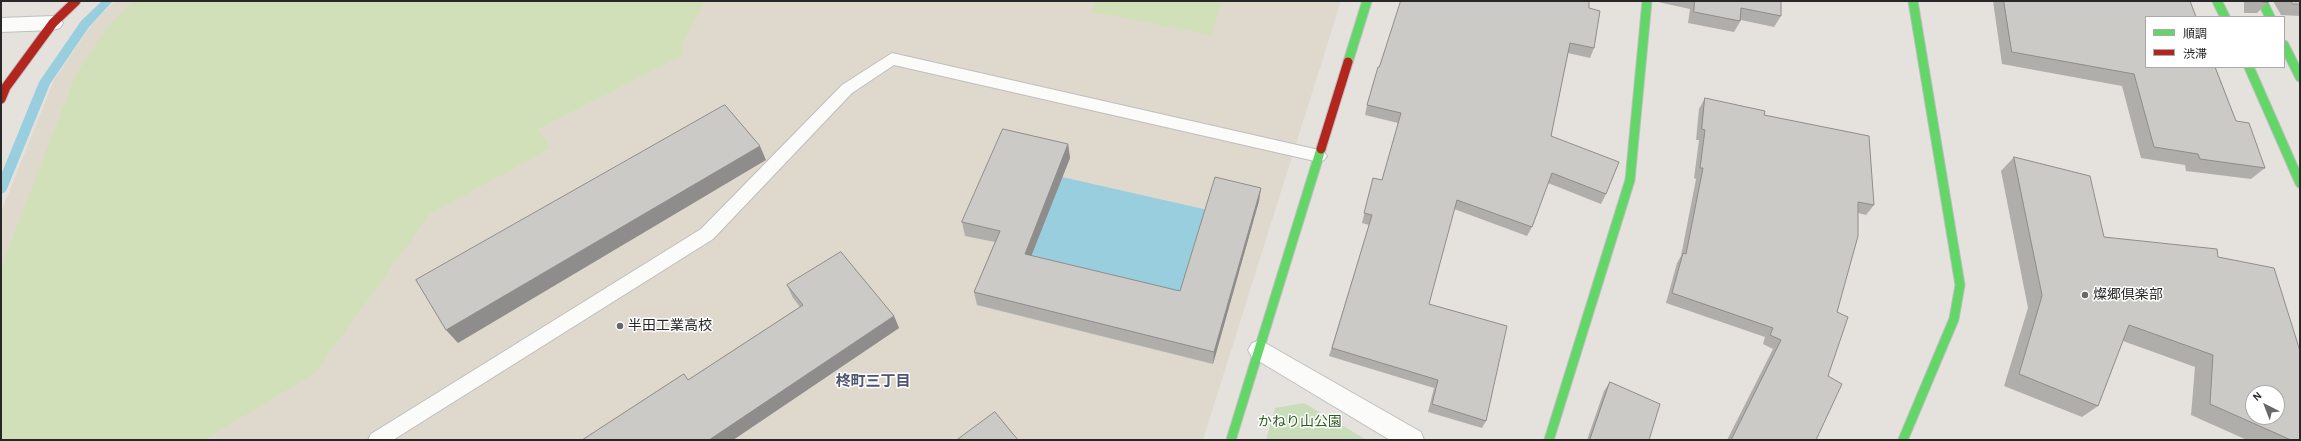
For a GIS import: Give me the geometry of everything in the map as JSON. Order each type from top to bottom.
[{"type":"street","points":[[1,99],[6,87],[54,23],[76,1]]},
{"type":"street","points":[[1232,440],[1367,1]]},
{"type":"street","points":[[1549,440],[1630,180],[1647,1]]},
{"type":"street","points":[[1903,440],[1954,319],[1960,285],[1913,1]]},
{"type":"street","points":[[2217,1],[2224,16]]},
{"type":"street","points":[[2262,1],[2270,16]]},
{"type":"street","points":[[1,25],[54,23]]},
{"type":"street","points":[[2285,47],[2300,77]]},
{"type":"street","points":[[2249,68],[2295,168],[2300,183]]},
{"type":"street","points":[[1260,350],[1412,440]]},
{"type":"lane","points":[[377,440],[707,234],[847,89],[892,60],[1319,156]]},
{"type":"shaded area","name":"半田工業高校","points":[[115,1],[1341,1],[1203,440],[1,440],[1,212],[54,80],[92,24]]},
{"type":"green space","points":[[133,1],[705,1],[682,44],[683,55],[538,129],[551,148],[430,214],[314,374],[204,440],[1,440],[1,267],[75,76],[106,29]]},
{"type":"green space","points":[[1095,1],[1222,1],[1212,35],[1091,12]]},
{"type":"green space","name":"かねり山公園","points":[[1304,403],[1367,440],[1266,440],[1275,408]]},
{"type":"water","points":[[1062,177],[1208,210],[1180,303],[1027,267]]},
{"type":"building","points":[[1401,1],[1589,1],[1589,8],[1600,11],[1594,48],[1570,43],[1551,136],[1619,162],[1606,194],[1552,173],[1532,227],[1457,200],[1429,304],[1507,326],[1486,421],[1432,404],[1438,380],[1332,348],[1372,215],[1364,213],[1373,178],[1382,180],[1401,113],[1367,105],[1378,67]]},
{"type":"building","points":[[1695,1],[1781,1],[1781,16],[1741,8],[1740,21],[1694,12]]},
{"type":"building","points":[[2004,1],[2190,1],[2196,16],[2145,16],[2145,68],[2215,68],[2236,121],[2249,123],[2265,168],[2200,159],[2198,154],[2154,147],[2134,74],[2012,52]]},
{"type":"building","points":[[2291,1],[2300,1],[2300,4],[2293,4]]},
{"type":"building","points":[[1705,98],[1765,111],[1764,115],[1869,136],[1874,205],[1858,202],[1858,236],[1837,312],[1848,317],[1828,376],[1842,384],[1816,440],[1731,440],[1781,340],[1770,335],[1773,328],[1672,293],[1683,253],[1686,254],[1703,168],[1700,168],[1705,130],[1702,129]]},
{"type":"building","points":[[725,105],[760,146],[446,330],[416,280]]},
{"type":"building","points":[[1003,129],[1068,144],[1025,254],[1180,291],[1215,177],[1261,188],[1214,352],[974,292],[1000,231],[962,222]]},
{"type":"building","name":"燦郷倶楽部","points":[[2014,157],[2090,176],[2104,237],[2217,249],[2218,257],[2274,268],[2300,351],[2300,440],[2291,440],[2257,425],[2285,425],[2285,385],[2245,385],[2245,420],[2210,404],[2213,355],[2129,325],[2098,406],[2019,374],[2042,296]]},
{"type":"building","points":[[841,252],[894,316],[709,440],[582,440],[682,375],[684,374],[688,380],[803,305],[787,285]]},
{"type":"building","points":[[1610,382],[1660,404],[1649,440],[1590,440]]},
{"type":"building","points":[[995,412],[1018,440],[957,440]]},
{"type":"waterway","points":[[1,189],[45,82],[85,24],[108,1]]},
{"type":"traffic: fast","points":[[1348,62],[1367,1]]},
{"type":"traffic: fast","points":[[1549,440],[1630,180],[1647,1]]},
{"type":"traffic: fast","points":[[1903,440],[1954,319],[1960,285],[1913,1]]},
{"type":"traffic: fast","points":[[2217,1],[2224,16]]},
{"type":"traffic: fast","points":[[2262,1],[2270,16]]},
{"type":"traffic: fast","points":[[2285,47],[2300,77]]},
{"type":"traffic: fast","points":[[2249,68],[2300,183]]},
{"type":"traffic: fast","points":[[1231,440],[1321,149]]},
{"type":"traffic: jam","points":[[1,99],[6,87],[53,23],[76,1]]},
{"type":"traffic: jam","points":[[1321,149],[1348,62]]},
{"type":"place","name":"燦郷倶楽部","points":[[2085,295]]},
{"type":"place","name":"半田工業高校","points":[[620,326]]},
{"type":"district","name":"柊町三丁目","points":[[873,381]]}]
